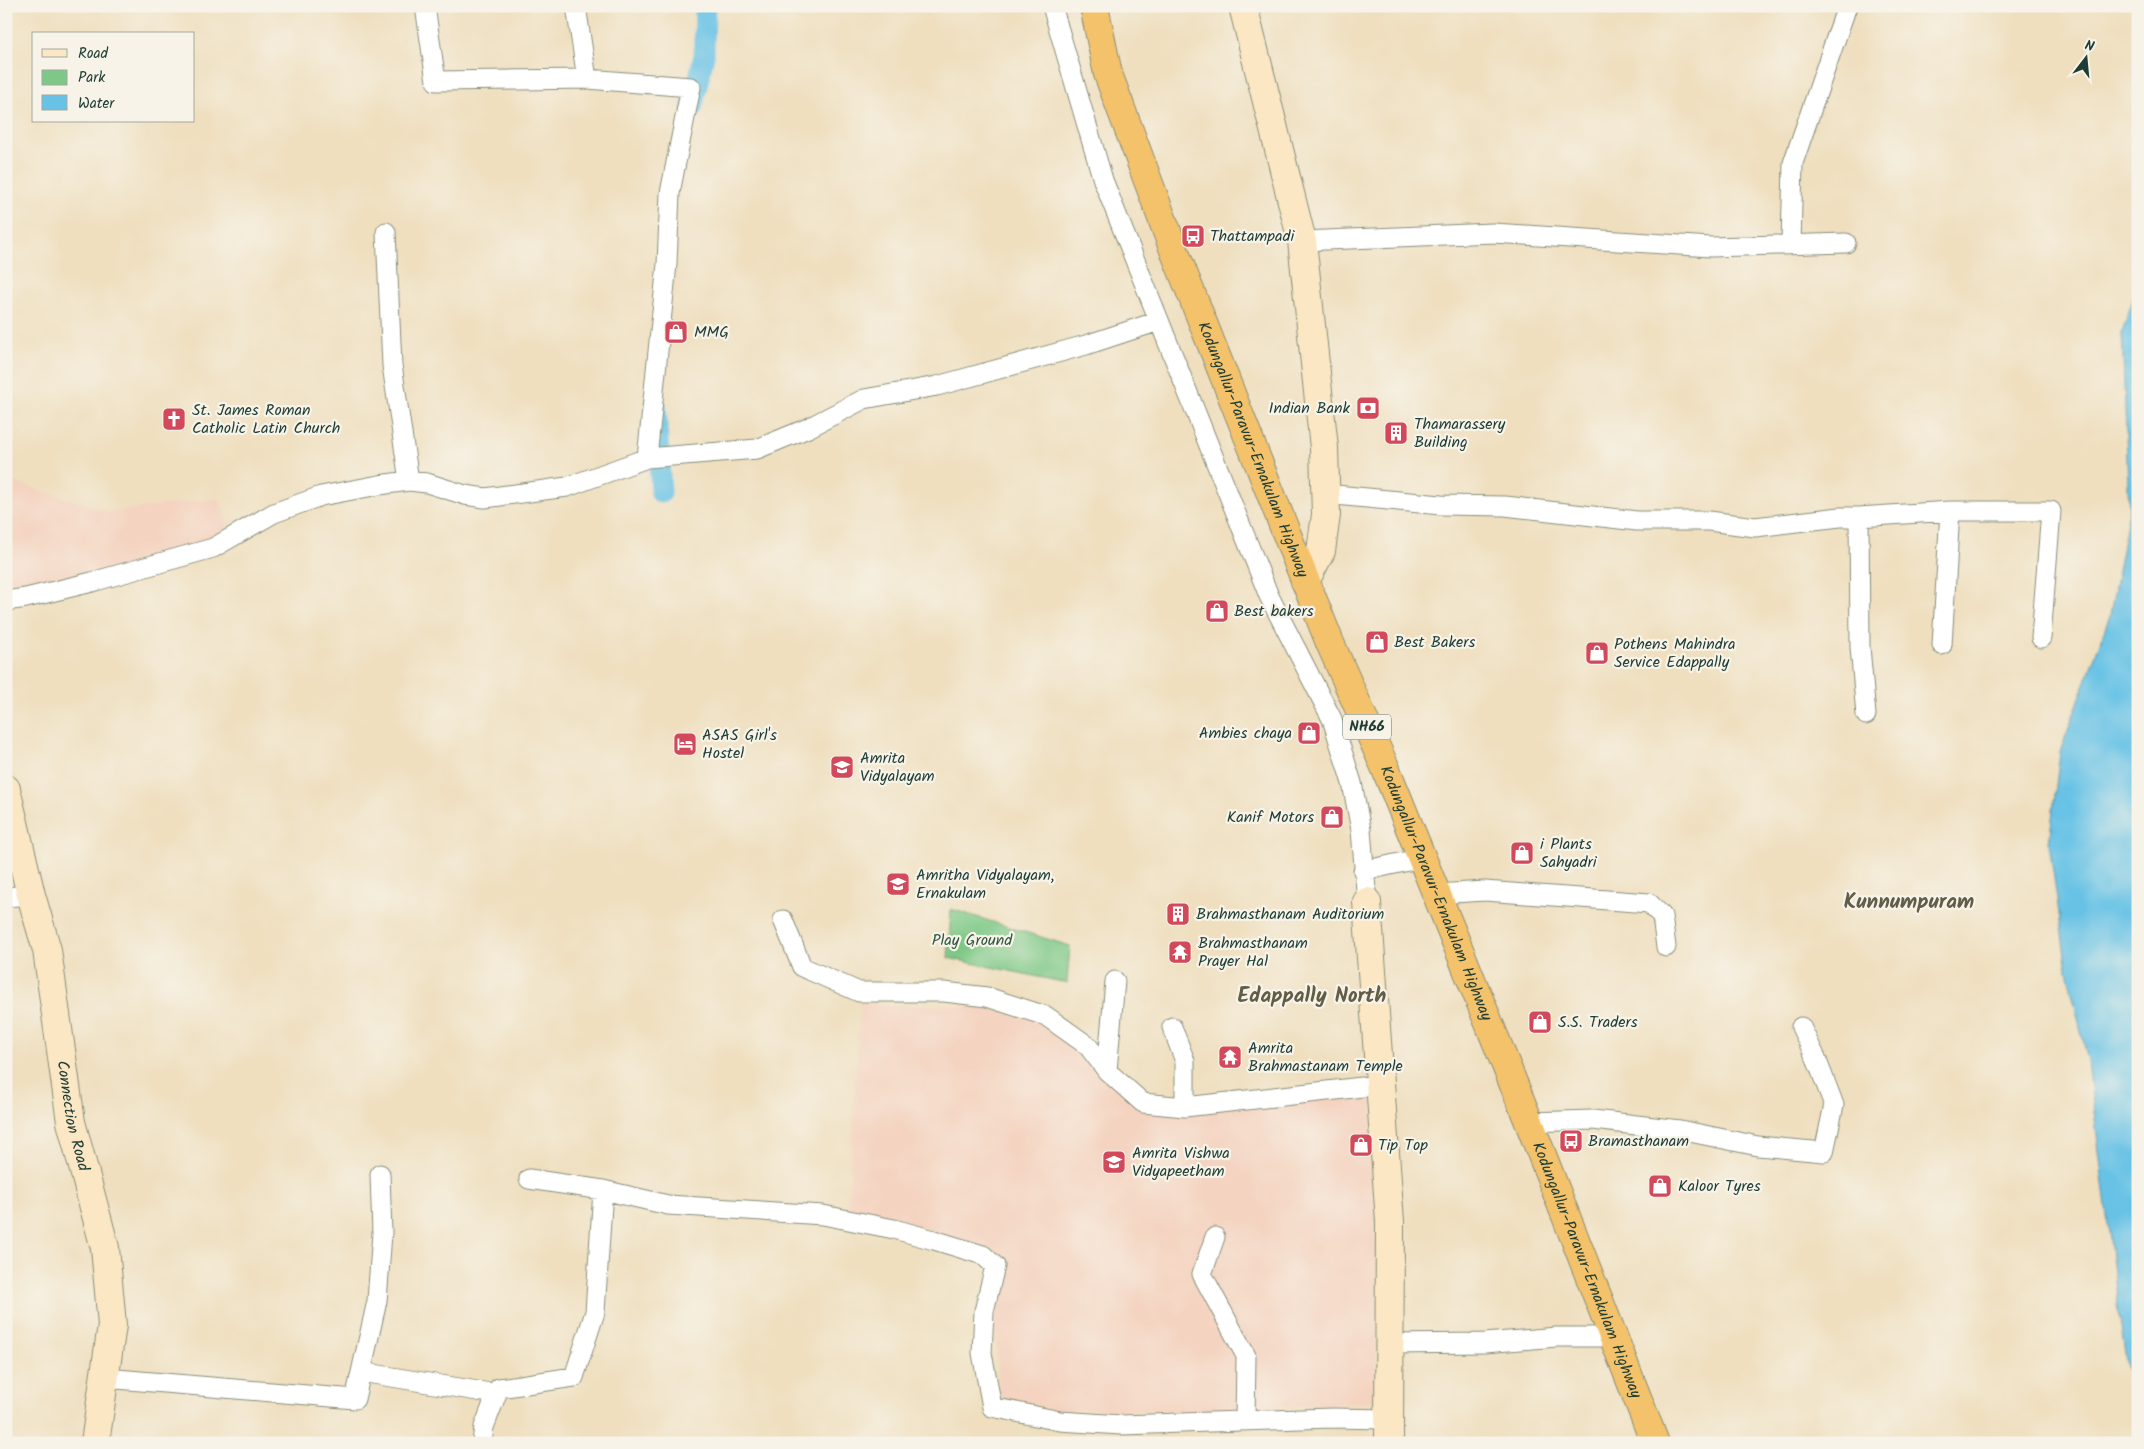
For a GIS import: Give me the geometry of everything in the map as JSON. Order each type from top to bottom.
[{"type":"highway","name":"Kodungallur-Paravur-Ernakulam Highway","points":[[1094,6],[1108,74],[1172,245],[1305,581],[1422,858],[1529,1122],[1655,1443]]},
{"type":"street","points":[[425,6],[436,81],[587,79],[691,87],[670,193],[657,457]]},
{"type":"street","points":[[576,6],[587,79]]},
{"type":"street","points":[[529,1179],[603,1190],[668,1205],[823,1215],[894,1229],[983,1255],[995,1266],[984,1310],[982,1353],[992,1407],[1060,1421],[1121,1425],[1332,1418],[1388,1431],[1390,1222],[1361,830],[1352,783],[1332,719],[1269,596],[1103,180],[1052,6]]},
{"type":"street","points":[[1243,6],[1302,241],[1324,448],[1326,515],[1321,551],[1305,581]]},
{"type":"street","points":[[1791,244],[1793,163],[1847,6]]},
{"type":"street","points":[[386,232],[392,365],[409,481]]},
{"type":"street","points":[[1302,241],[1493,233],[1711,247],[1846,243]]},
{"type":"street","points":[[6,601],[92,582],[213,548],[274,513],[320,496],[409,481],[427,483],[465,495],[486,498],[567,487],[657,457],[757,449],[808,428],[864,399],[937,386],[1086,345],[1159,321]]},
{"type":"street","points":[[1325,494],[1441,505],[1505,506],[1637,521],[1709,521],[1755,527],[1840,516],[1859,518],[1950,511],[2051,511],[2041,638]]},
{"type":"street","points":[[1942,645],[1950,511]]},
{"type":"street","points":[[1859,518],[1860,648],[1866,715]]},
{"type":"street","points":[[1332,719],[1361,713]]},
{"type":"street","name":"Connection Road","points":[[6,789],[18,896],[47,950],[71,1122],[105,1248],[112,1325],[95,1443]]},
{"type":"street","points":[[1364,871],[1422,858]]},
{"type":"street","points":[[1436,894],[1486,891],[1649,903],[1662,916],[1666,947]]},
{"type":"street","points":[[783,920],[802,967],[859,992],[944,992],[987,997],[1046,1016],[1088,1046],[1107,1071],[1143,1103],[1185,1107],[1312,1091],[1380,1085]]},
{"type":"street","points":[[1107,1071],[1115,981]]},
{"type":"street","points":[[1172,1027],[1185,1061],[1185,1107]]},
{"type":"street","points":[[1529,1122],[1593,1120],[1680,1130],[1758,1146],[1824,1152],[1834,1105],[1816,1058],[1801,1027]]},
{"type":"street","points":[[105,1378],[356,1399],[377,1301],[382,1233],[380,1174]]},
{"type":"street","points":[[482,1443],[484,1427],[499,1388],[574,1377],[595,1312],[603,1190]]},
{"type":"street","points":[[1215,1237],[1202,1274],[1246,1356],[1244,1421]]},
{"type":"street","points":[[1389,1344],[1485,1343],[1557,1338],[1613,1337]]},
{"type":"street","points":[[362,1372],[496,1394]]},
{"type":"shaded area","points":[[6,479],[109,512],[220,498],[228,529],[165,559],[6,592]]},
{"type":"shaded area","name":"Amrita Vishwa Vidyapeetham","points":[[860,1004],[984,1007],[1042,1023],[1082,1049],[1142,1109],[1372,1093],[1380,1222],[1376,1402],[1227,1411],[1055,1410],[1000,1400],[994,1315],[1009,1265],[971,1242],[848,1209]]},
{"type":"green space","name":"Play Ground","points":[[951,909],[1070,946],[1067,983],[948,958]]},
{"type":"water","points":[[2138,284],[2138,1418],[2132,1402],[2118,1305],[2088,1062],[2067,970],[2049,843],[2060,752],[2110,615],[2129,511],[2122,332]]},
{"type":"waterway","points":[[692,108],[704,55],[705,6]]},
{"type":"waterway","points":[[656,406],[661,493]]},
{"type":"place","name":"Thattampadi","points":[[1193,236]]},
{"type":"place","name":"MMG","points":[[676,332]]},
{"type":"place","name":"Indian Bank","points":[[1368,408]]},
{"type":"place","name":"St. James Roman Catholic Latin Church","points":[[174,419]]},
{"type":"place","name":"Thamarassery Building","points":[[1396,433]]},
{"type":"place","name":"Best bakers","points":[[1217,611]]},
{"type":"place","name":"Best Bakers","points":[[1377,642]]},
{"type":"place","name":"Pothens Mahindra Service Edappally","points":[[1597,653]]},
{"type":"place","name":"Ambies chaya","points":[[1309,733]]},
{"type":"place","name":"ASAS Girl's Hostel","points":[[685,744]]},
{"type":"place","name":"Amrita Vidyalayam","points":[[842,767]]},
{"type":"place","name":"Kanif Motors","points":[[1332,817]]},
{"type":"place","name":"i Plants Sahyadri","points":[[1522,853]]},
{"type":"place","name":"Amritha Vidyalayam, Ernakulam","points":[[898,884]]},
{"type":"place","name":"Brahmasthanam Auditorium","points":[[1178,914]]},
{"type":"place","name":"Brahmasthanam Prayer Hal","points":[[1180,952]]},
{"type":"place","name":"S.S. Traders","points":[[1540,1022]]},
{"type":"place","name":"Amrita Brahmastanam Temple","points":[[1230,1057]]},
{"type":"place","name":"Bramasthanam","points":[[1571,1141]]},
{"type":"place","name":"Tip Top","points":[[1361,1145]]},
{"type":"place","name":"Amrita Vishwa Vidyapeetham","points":[[1114,1162]]},
{"type":"place","name":"Kaloor Tyres","points":[[1660,1186]]},
{"type":"district","name":"Kunnumpuram","points":[[1909,902]]},
{"type":"district","name":"Edappally North","points":[[1312,996]]}]
